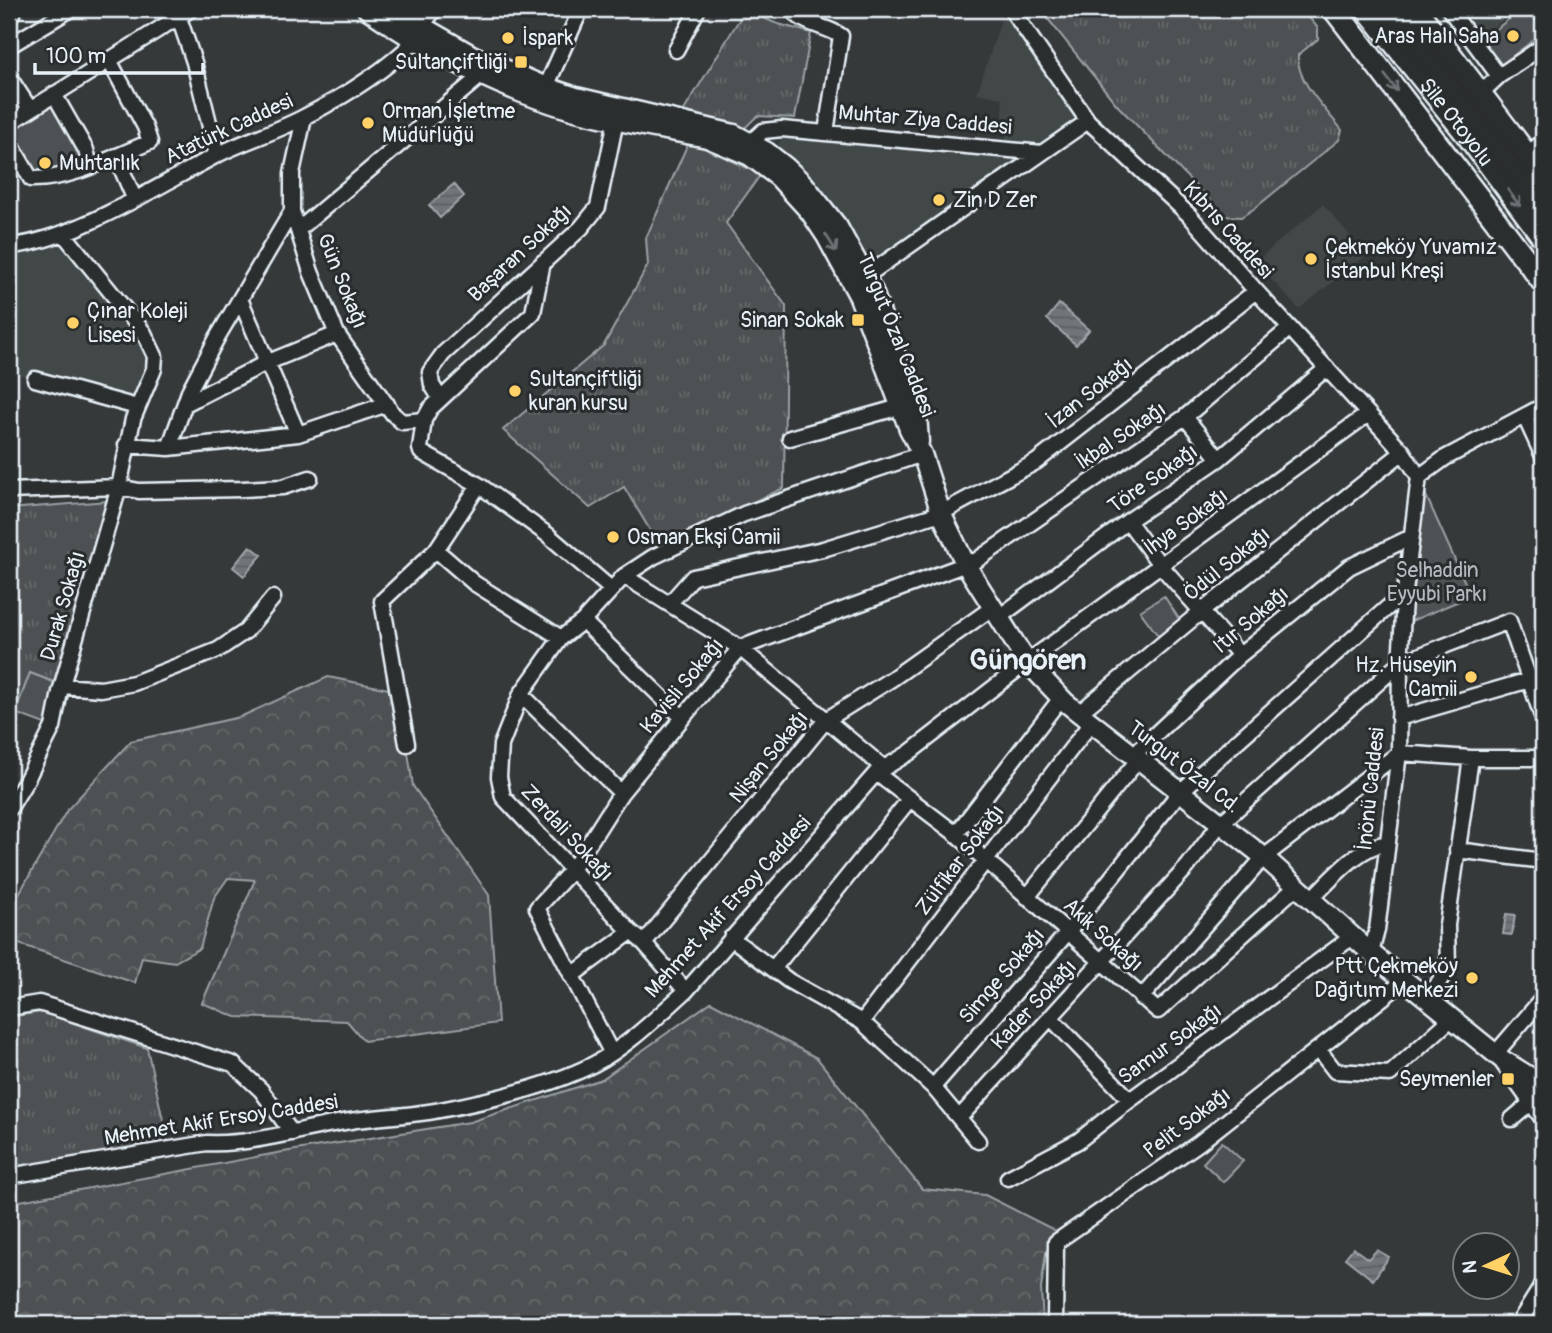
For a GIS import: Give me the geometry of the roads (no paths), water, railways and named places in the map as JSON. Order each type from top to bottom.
[{"type":"highway","points":[[1334,9],[1543,282]]},
{"type":"highway","name":"Şile Otoyolu","points":[[1367,9],[1468,136],[1543,237]]},
{"type":"highway","name":"Şile Otoyolu","points":[[1390,9],[1543,205]]},
{"type":"highway","points":[[1416,9],[1481,93],[1535,148],[1543,176]]},
{"type":"main road","name":"Turgut Özal Caddesi","points":[[367,9],[545,87],[618,114]]},
{"type":"main road","name":"Turgut Özal Caddesi","points":[[392,9],[419,33],[483,74],[539,98],[571,109],[711,128],[746,147],[802,203],[827,236],[859,297],[900,407],[920,449]]},
{"type":"main road","name":"Turgut Özal Caddesi","points":[[746,147],[767,152],[804,184],[838,227],[866,276],[888,326],[917,414],[920,449]]},
{"type":"main road","name":"Turgut Özal Cd.","points":[[920,449],[941,513],[966,565],[1027,662],[1061,698],[1085,718],[1219,825],[1264,857],[1404,981],[1499,1057],[1513,1064],[1539,1092],[1543,1116]]},
{"type":"street","points":[[9,18],[15,9]]},
{"type":"street","points":[[9,46],[71,9]]},
{"type":"street","name":"Atatürk Caddesi","points":[[9,246],[21,246],[63,233],[217,155],[304,118],[355,89],[404,52],[435,9]]},
{"type":"street","points":[[545,87],[582,9]]},
{"type":"street","points":[[676,50],[698,9]]},
{"type":"street","points":[[792,9],[803,20],[828,28],[841,36],[826,132]]},
{"type":"street","name":"Kıbrıs Caddesi","points":[[1010,9],[1088,121],[1189,215],[1403,452],[1419,477]]},
{"type":"street","points":[[1449,9],[1499,76]]},
{"type":"street","points":[[1538,9],[1543,15]]},
{"type":"street","points":[[9,122],[183,11],[217,155]]},
{"type":"street","points":[[1481,93],[1499,76],[1543,46]]},
{"type":"street","points":[[9,141],[31,179],[53,178],[150,142],[145,127],[109,60]]},
{"type":"street","points":[[298,230],[483,74]]},
{"type":"street","points":[[9,77],[30,110]]},
{"type":"street","points":[[54,94],[86,150],[90,166]]},
{"type":"street","name":"Başaran Sokağı","points":[[440,398],[432,385],[430,372],[443,354],[581,228],[598,207],[618,114]]},
{"type":"street","name":"Gün Sokağı","points":[[304,118],[292,173],[292,211],[312,272],[337,334],[387,404],[402,422],[424,421]]},
{"type":"street","points":[[866,276],[1088,121]]},
{"type":"street","name":"Muhtar Ziya Caddesi","points":[[746,147],[763,131],[782,129],[1042,153]]},
{"type":"street","points":[[116,156],[134,198]]},
{"type":"street","points":[[169,448],[185,404],[218,336],[292,211]]},
{"type":"street","name":"Durak Sokağı","points":[[9,809],[53,727],[62,686],[119,487],[126,445],[137,407],[154,369],[155,356],[144,333],[63,233]]},
{"type":"street","points":[[543,262],[533,313],[440,398],[424,421],[421,452],[479,485],[548,535],[611,589]]},
{"type":"street","name":"İzan Sokağı","points":[[668,604],[693,577],[823,549],[941,513],[1036,462],[1256,291]]},
{"type":"street","points":[[240,299],[298,434]]},
{"type":"street","name":"İkbal Sokağı","points":[[966,565],[1185,417],[1290,328]]},
{"type":"street","points":[[185,404],[266,363],[337,334]]},
{"type":"street","name":"Töre Sokağı","points":[[995,613],[1219,459],[1327,368]]},
{"type":"street","points":[[35,379],[137,407]]},
{"type":"street","points":[[126,445],[169,448],[298,434],[387,404]]},
{"type":"street","points":[[1419,477],[1445,458],[1543,406]]},
{"type":"street","points":[[790,438],[900,407]]},
{"type":"street","name":"İhya Sokağı","points":[[1027,662],[1368,414]]},
{"type":"street","points":[[1185,417],[1219,459]]},
{"type":"street","points":[[1525,417],[1543,456]]},
{"type":"street","name":"Zerdali Sokağı","points":[[686,991],[644,943],[503,797],[499,777],[501,745],[521,694],[561,638],[583,621],[624,576],[653,557],[744,514],[920,449]]},
{"type":"street","name":"Ödül Sokağı","points":[[1085,718],[1202,611],[1403,452]]},
{"type":"street","name":"İnönü Caddesi","points":[[1371,953],[1377,930],[1398,753],[1405,592],[1419,477]]},
{"type":"street","points":[[9,491],[119,487],[139,491],[242,489],[283,487],[310,478]]},
{"type":"street","points":[[407,744],[382,601],[436,550],[479,485]]},
{"type":"street","points":[[1128,522],[1161,566],[1240,655]]},
{"type":"street","name":"Itır Sokağı","points":[[1027,897],[1135,758],[1240,655],[1349,566],[1411,537]]},
{"type":"street","points":[[436,550],[474,583],[561,638]]},
{"type":"street","name":"Kavisli Sokağı","points":[[571,976],[537,908],[572,870],[621,793],[740,648],[966,565]]},
{"type":"street","name":"Akik Sokağı","points":[[624,576],[740,648],[826,720],[909,800],[956,834],[1158,1011],[1296,887]]},
{"type":"street","name":"Simge Sokağı","points":[[933,1087],[1069,931],[1179,793],[1405,592]]},
{"type":"street","points":[[62,686],[101,689],[134,683],[218,650],[246,631],[273,598]]},
{"type":"street","name":"Nişan Sokağı","points":[[644,943],[826,720],[995,613]]},
{"type":"street","points":[[583,621],[682,717]]},
{"type":"street","points":[[1400,663],[1509,621],[1537,678],[1543,719]]},
{"type":"street","name":"Mehmet Akif Ersoy Caddesi","points":[[9,1176],[208,1143],[229,1144],[349,1121],[439,1111],[550,1082],[595,1063],[653,1020],[686,991],[880,771],[909,753],[1027,662]]},
{"type":"street","name":"Kader Sokağı","points":[[960,1117],[1188,866],[1219,825],[1400,663]]},
{"type":"street","points":[[1398,718],[1537,678]]},
{"type":"street","points":[[521,694],[621,793]]},
{"type":"street","points":[[956,834],[1061,698]]},
{"type":"street","name":"Zülfikar Sokağı","points":[[862,1022],[986,861],[1085,718]]},
{"type":"street","points":[[1141,998],[1264,857],[1398,753],[1471,758],[1543,758]]},
{"type":"street","points":[[1426,998],[1448,966],[1447,925],[1471,758]]},
{"type":"street","points":[[773,969],[909,800]]},
{"type":"street","points":[[1311,899],[1353,859],[1377,844],[1387,844]]},
{"type":"street","points":[[1457,850],[1543,861]]},
{"type":"street","points":[[611,1052],[571,976],[631,932]]},
{"type":"street","name":"Samur Sokağı","points":[[1008,1178],[1078,1141],[1352,937]]},
{"type":"street","points":[[731,938],[789,981],[862,1022],[933,1087],[978,1141]]},
{"type":"street","name":"Pelit Sokağı","points":[[1055,1324],[1056,1242],[1199,1143],[1404,981]]},
{"type":"street","points":[[1499,1057],[1543,998]]},
{"type":"street","points":[[9,1008],[39,1003],[233,1064],[261,1090],[292,1133]]},
{"type":"street","points":[[1050,1017],[1130,1100]]},
{"type":"street","points":[[1318,1049],[1335,1072],[1390,1074],[1451,1019]]},
{"type":"street","points":[[1512,1119],[1539,1092]]},
{"type":"street","points":[[1518,1324],[1543,1284]]},
{"type":"place","name":"Aras Halı Saha","points":[[1513,36]]},
{"type":"place","name":"İspark","points":[[508,38]]},
{"type":"place","name":"Sultançiftliği","points":[[521,62]]},
{"type":"place","name":"Orman İşletme Müdürlüğü","points":[[368,123]]},
{"type":"place","name":"Muhtarlık","points":[[45,163]]},
{"type":"place","name":"Zin D Zer","points":[[939,200]]},
{"type":"place","name":"Çekmeköy Yuvamız İstanbul Kreşi","points":[[1311,259]]},
{"type":"place","name":"Sinan Sokak","points":[[858,320]]},
{"type":"place","name":"Çınar Koleji Lisesi","points":[[73,323]]},
{"type":"place","name":"Sultançiftliği kuran kursu","points":[[515,391]]},
{"type":"place","name":"Osman Ekşi Camii","points":[[613,537]]},
{"type":"place","name":"Hz. Hüseyin Camii","points":[[1471,677]]},
{"type":"place","name":"Ptt Çekmeköy Dağıtım Merkezi","points":[[1472,978]]},
{"type":"place","name":"Seymenler","points":[[1508,1079]]},
{"type":"district","name":"Güngören","points":[[1028,660]]},
{"type":"park label","name":"Selhaddin Eyyubi Parkı","points":[[1437,582]]}]
